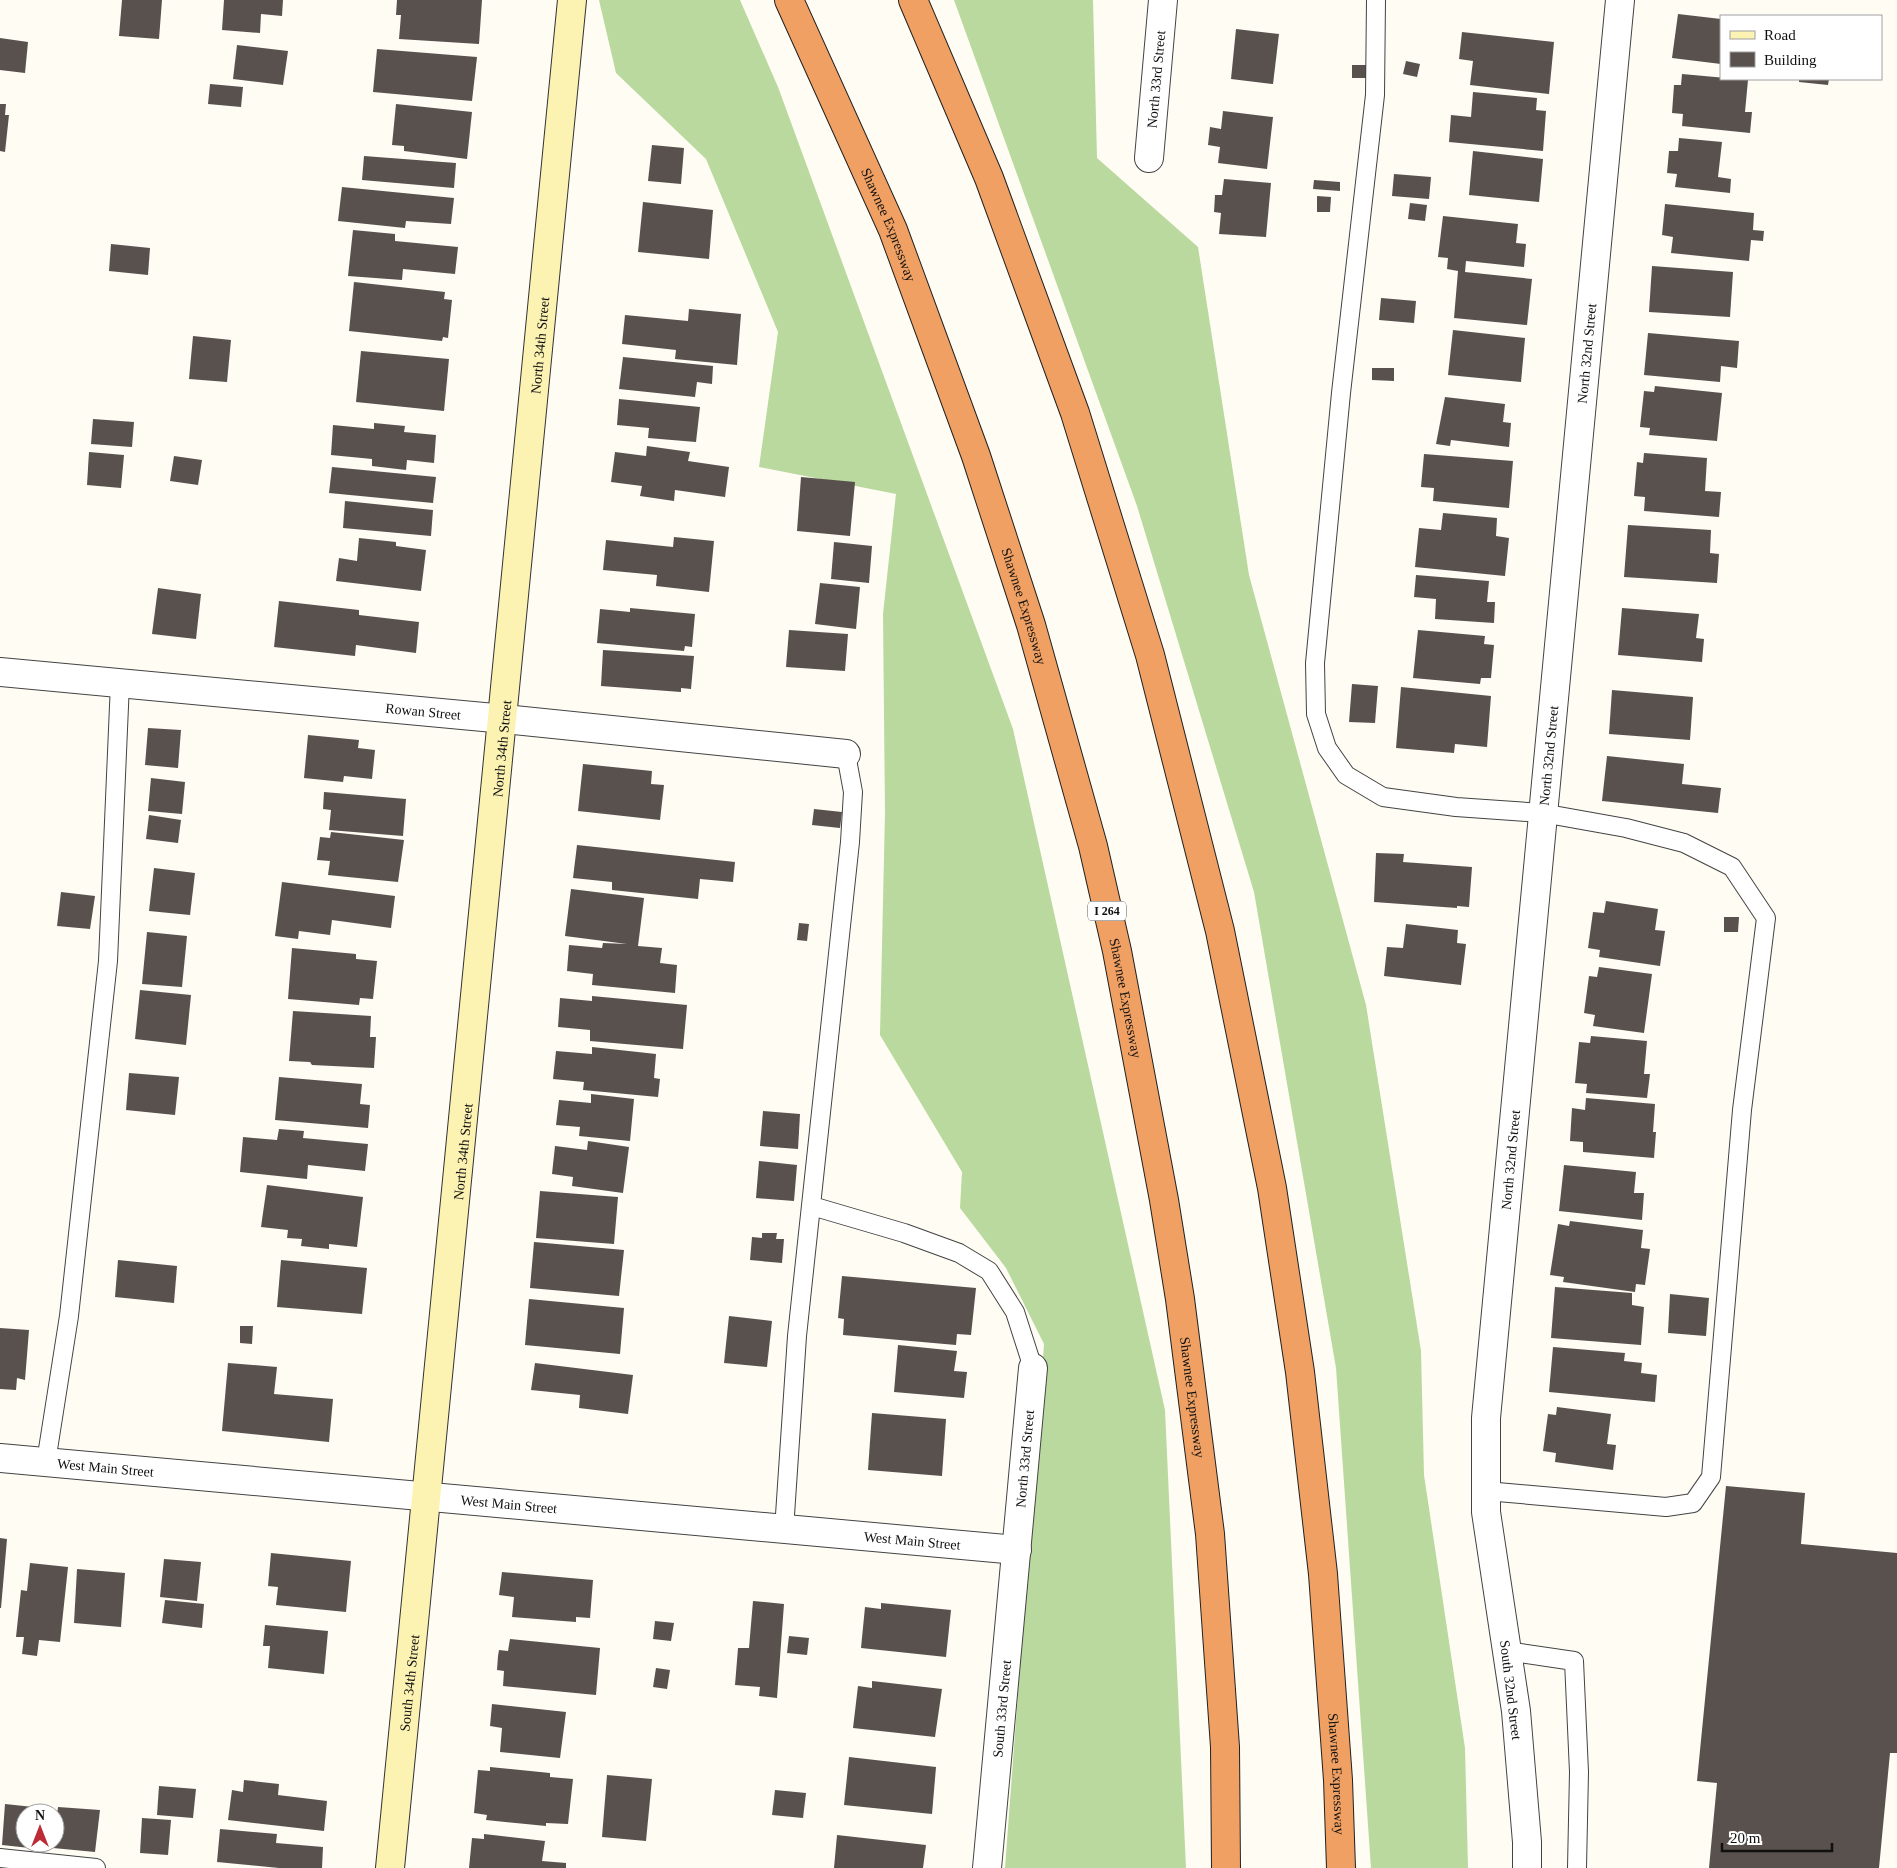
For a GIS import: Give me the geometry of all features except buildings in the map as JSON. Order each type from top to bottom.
[{"type":"highway","name":"Shawnee Expressway","points":[[789,0],[893,230],[976,456],[1030,625],[1092,846],[1118,960],[1164,1200],[1180,1299],[1210,1534],[1225,1747],[1226,1868]]},
{"type":"highway","name":"Shawnee Expressway","points":[[913,0],[989,178],[1075,413],[1150,654],[1220,931],[1272,1188],[1300,1372],[1323,1574],[1338,1780],[1341,1868]]},
{"type":"street","name":"North 34th Street","points":[[429,1498],[505,719],[572,0]]},
{"type":"street","name":"North 33rd Street","points":[[1149,158],[1163,0]]},
{"type":"street","name":"North 32nd Street","points":[[1486,1502],[1486,1418],[1620,0]]},
{"type":"street","name":"Rowan Street","points":[[0,672],[505,719],[846,754]]},
{"type":"street","name":"North 33rd Street","points":[[1017,1550],[1033,1368]]},
{"type":"street","name":"West Main Street","points":[[0,1458],[1017,1550]]},
{"type":"street","name":"South 34th Street","points":[[390,1868],[429,1498]]},
{"type":"street","name":"South 32nd Street","points":[[1486,1502],[1516,1711],[1527,1842],[1527,1868]]},
{"type":"street","name":"South 33rd Street","points":[[987,1868],[1017,1550]]},
{"type":"lane","points":[[1376,0],[1375,95],[1341,393],[1315,663],[1316,714],[1327,748],[1346,775],[1383,797],[1456,808],[1542,813],[1626,828],[1684,843],[1732,867],[1766,918],[1742,1110],[1711,1477],[1692,1503],[1666,1507],[1486,1502]]},
{"type":"lane","points":[[46,1462],[69,1316],[108,961],[120,683]]},
{"type":"lane","points":[[784,1530],[797,1336],[850,842],[853,792],[846,754]]},
{"type":"lane","points":[[812,1206],[904,1233],[959,1253],[989,1271],[1015,1312],[1033,1368]]},
{"type":"lane","points":[[1507,1651],[1574,1660],[1579,1772],[1577,1868]]},
{"type":"lane","points":[[0,1858],[96,1868]]},
{"type":"green space","points":[[599,0],[740,0],[778,87],[1013,729],[1165,1410],[1186,1868],[1005,1868],[1044,1344],[1006,1268],[960,1208],[962,1172],[880,1035],[885,812],[883,614],[896,494],[759,467],[778,332],[706,159],[616,73]]},
{"type":"green space","points":[[954,0],[1093,0],[1097,158],[1198,247],[1249,575],[1366,1005],[1421,1351],[1424,1475],[1465,1748],[1468,1868],[1371,1868],[1336,1368],[1254,892],[1137,506]]}]
